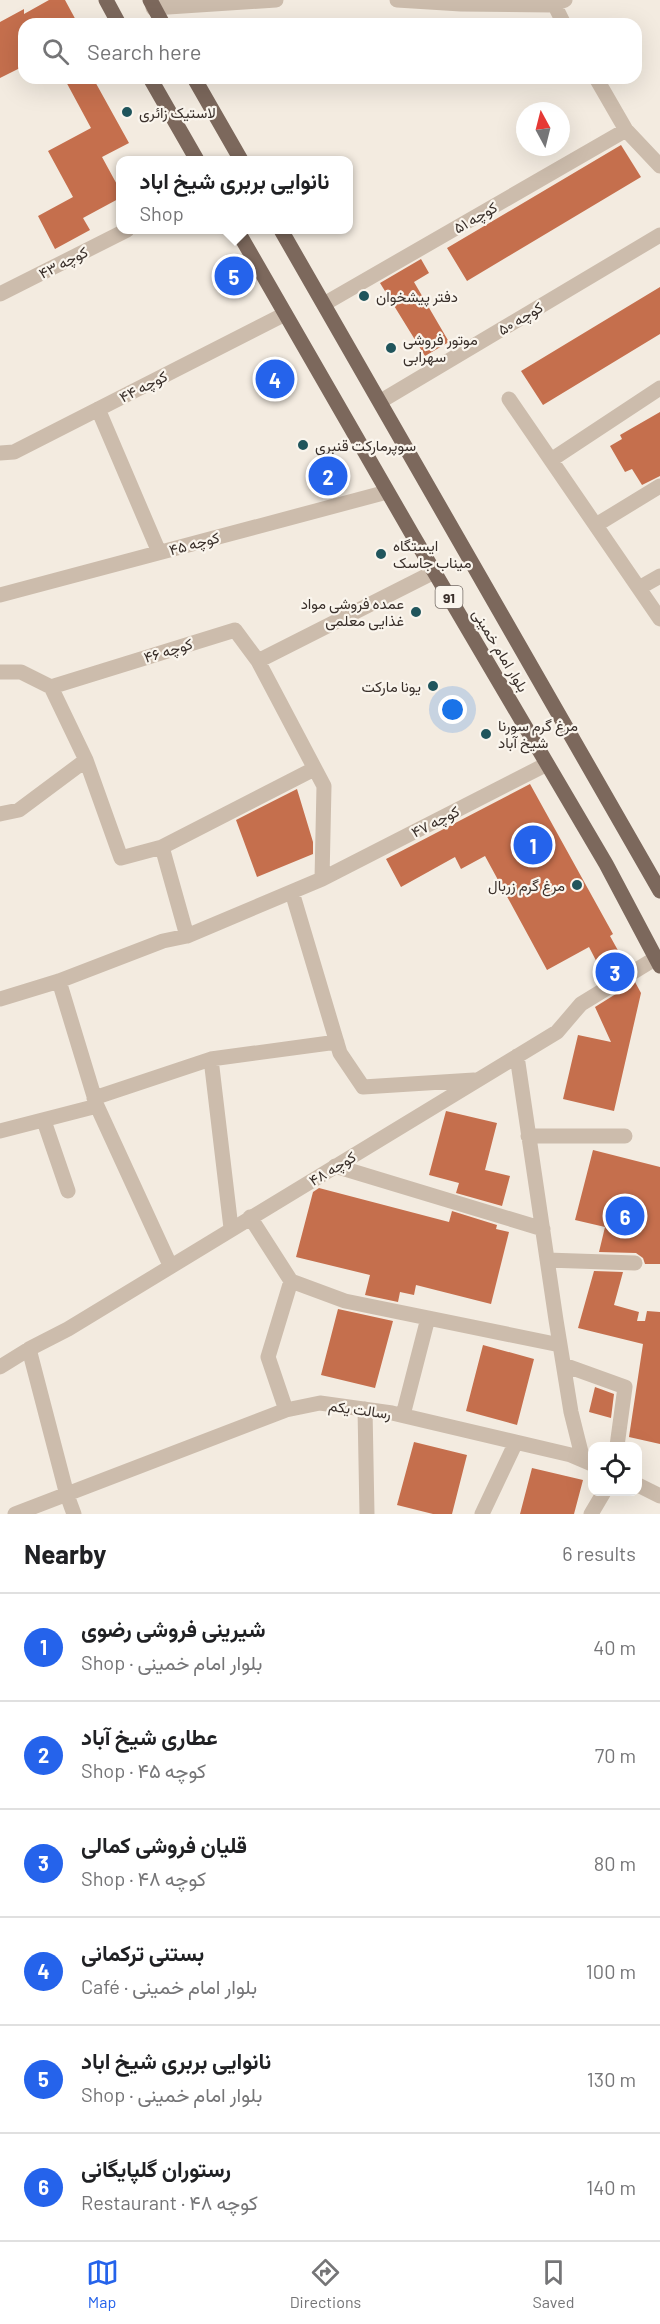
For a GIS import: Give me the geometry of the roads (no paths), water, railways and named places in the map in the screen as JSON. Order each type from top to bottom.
[{"type":"main road","points":[[106,0],[116,18]]},
{"type":"main road","points":[[152,4],[160,18]]},
{"type":"main road","points":[[153,84],[195,156]]},
{"type":"main road","points":[[197,84],[239,156]]},
{"type":"main road","name":"بلوار امام خمینی","points":[[239,234],[387,492],[606,864],[658,962]]},
{"type":"main road","name":"بلوار امام خمینی","points":[[283,234],[658,880]]},
{"type":"street","points":[[152,4],[276,0]]},
{"type":"street","points":[[397,0],[556,2],[562,18]]},
{"type":"street","points":[[599,84],[626,130],[660,165]]},
{"type":"street","name":"کوچه ۵۱","points":[[324,304],[626,130]]},
{"type":"street","name":"کوچه ۴۳","points":[[0,294],[119,234]]},
{"type":"street","name":"کوچه ۵۰","points":[[381,401],[660,235]]},
{"type":"street","name":"کوچه ۴۴","points":[[0,453],[14,452],[285,314]]},
{"type":"street","points":[[550,460],[660,388]]},
{"type":"street","points":[[509,399],[660,619]]},
{"type":"street","points":[[98,409],[159,552]]},
{"type":"street","points":[[596,525],[660,486]]},
{"type":"street","name":"کوچه ۴۵","points":[[0,595],[387,492]]},
{"type":"street","points":[[322,879],[324,786],[258,661],[434,572]]},
{"type":"street","points":[[639,588],[660,576]]},
{"type":"street","name":"کوچه ۴۶","points":[[51,687],[235,630],[258,661]]},
{"type":"street","points":[[0,672],[21,672],[51,687],[86,760],[121,858],[162,847],[314,769]]},
{"type":"street","points":[[0,814],[19,810],[86,760]]},
{"type":"street","name":"کوچه ۴۷","points":[[0,999],[59,981],[163,941],[187,936],[322,879],[547,764]]},
{"type":"street","points":[[162,847],[187,936]]},
{"type":"street","points":[[292,891],[340,1053],[363,1087],[477,1080]]},
{"type":"street","name":"کوچه ۴۸","points":[[0,1367],[28,1349],[68,1329],[557,1032],[581,1004],[658,962]]},
{"type":"street","points":[[59,981],[95,1102],[170,1265]]},
{"type":"street","points":[[0,1131],[44,1121],[211,1059],[337,1042]]},
{"type":"street","points":[[517,1056],[571,1412],[588,1462]]},
{"type":"street","points":[[211,1059],[231,1228]]},
{"type":"street","points":[[44,1121],[68,1191]]},
{"type":"street","points":[[528,1136],[625,1136]]},
{"type":"street","points":[[335,1166],[543,1229]]},
{"type":"street","points":[[250,1217],[291,1281],[345,1301],[560,1345]]},
{"type":"street","points":[[547,1260],[635,1263]]},
{"type":"street","points":[[286,1410],[268,1357],[291,1281]]},
{"type":"street","points":[[403,1415],[428,1318]]},
{"type":"street","points":[[28,1349],[67,1496],[74,1514]]},
{"type":"street","points":[[564,1365],[625,1387],[618,1442]]},
{"type":"street","name":"رسالت یکم","points":[[15,1514],[67,1496],[286,1410],[320,1403],[403,1415],[571,1455],[588,1462]]},
{"type":"street","points":[[365,1409],[368,1514]]},
{"type":"street","points":[[482,1514],[516,1442]]},
{"type":"street","points":[[642,1487],[660,1496]]},
{"type":"street","points":[[591,1514],[601,1496]]},
{"type":"place","name":"لاستیک زائری","points":[[127,112]]},
{"type":"place","name":"نانوایی بربری شیخ اباد","points":[[234,276]]},
{"type":"place","name":"دفتر پیشخوان","points":[[364,296]]},
{"type":"place","name":"موتور فروشی سهرابی","points":[[391,348]]},
{"type":"place","name":"بستنی ترکمانی","points":[[275,379]]},
{"type":"place","name":"سوپرمارکت قنبری","points":[[303,445]]},
{"type":"place","name":"عطاری شیخ آباد","points":[[328,476]]},
{"type":"place","name":"ایستگاه میناب جاسک","points":[[381,554]]},
{"type":"place","name":"عمده فروشی مواد غذایی معلمی","points":[[416,612]]},
{"type":"place","name":"یونا مارکت","points":[[433,686]]},
{"type":"place","name":"مرغ گرم سورنا شیخ آباد","points":[[486,734]]},
{"type":"place","name":"شیرینی فروشی رضوی","points":[[533,845]]},
{"type":"place","name":"مرغ گرم زربال","points":[[577,885]]},
{"type":"place","name":"قلیان فروشی کمالی","points":[[615,972]]},
{"type":"place","name":"رستوران گلپایگانی","points":[[625,1216]]}]
